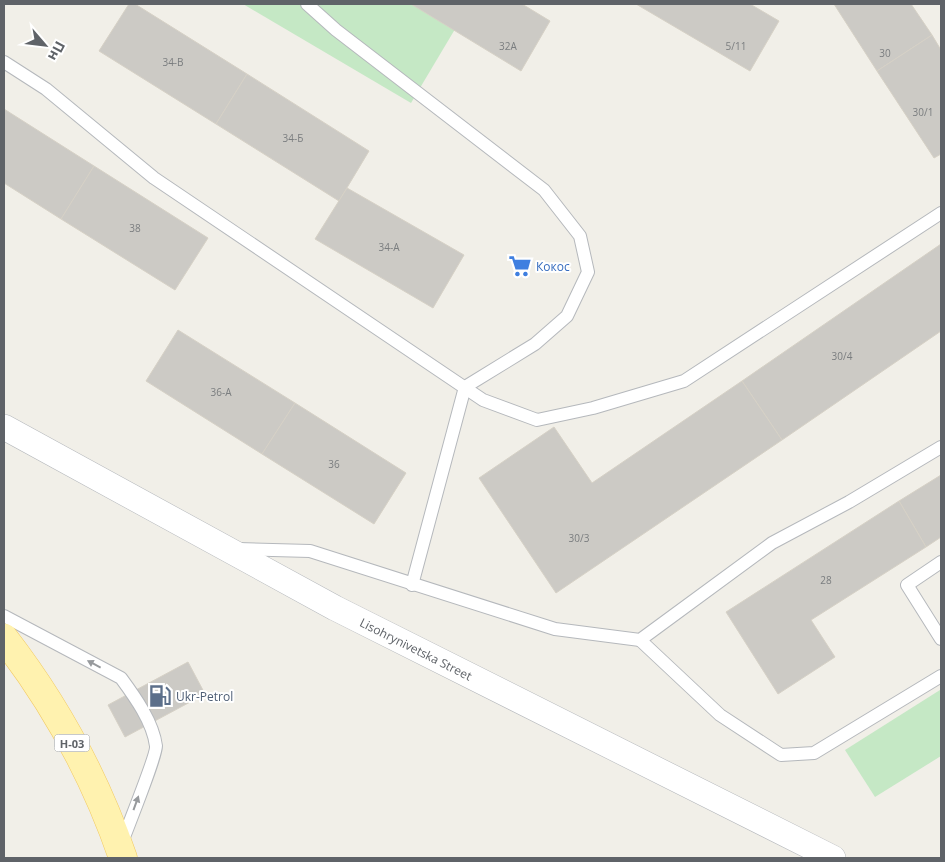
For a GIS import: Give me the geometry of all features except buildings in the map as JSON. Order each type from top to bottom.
[{"type":"main road","name":"Н-03","points":[[4,638],[21,660],[79,754],[121,854]]},
{"type":"street","name":"Lisohrynivetska Street","points":[[4,427],[335,608],[833,858]]},
{"type":"lane","points":[[307,4],[336,30],[544,190],[580,236],[588,272],[567,316],[534,344],[465,387],[412,585]]},
{"type":"lane","points":[[4,62],[46,89],[154,178],[483,400],[537,420],[593,408],[684,381],[941,213]]},
{"type":"lane","points":[[640,640],[772,543],[849,502],[941,447]]},
{"type":"lane","points":[[228,549],[310,551],[555,630],[640,640],[720,714],[781,755],[814,753],[941,676]]},
{"type":"lane","points":[[941,562],[906,585],[941,639]]},
{"type":"lane","points":[[4,616],[121,678],[132,693],[149,725],[156,748],[121,854]]},
{"type":"green space","points":[[243,4],[470,4],[411,103]]},
{"type":"green space","points":[[940,690],[941,756],[875,797],[845,750]]},
{"type":"place","name":"Кокос","points":[[520,266]]},
{"type":"place","name":"Ukr-Petrol","points":[[160,696]]}]
